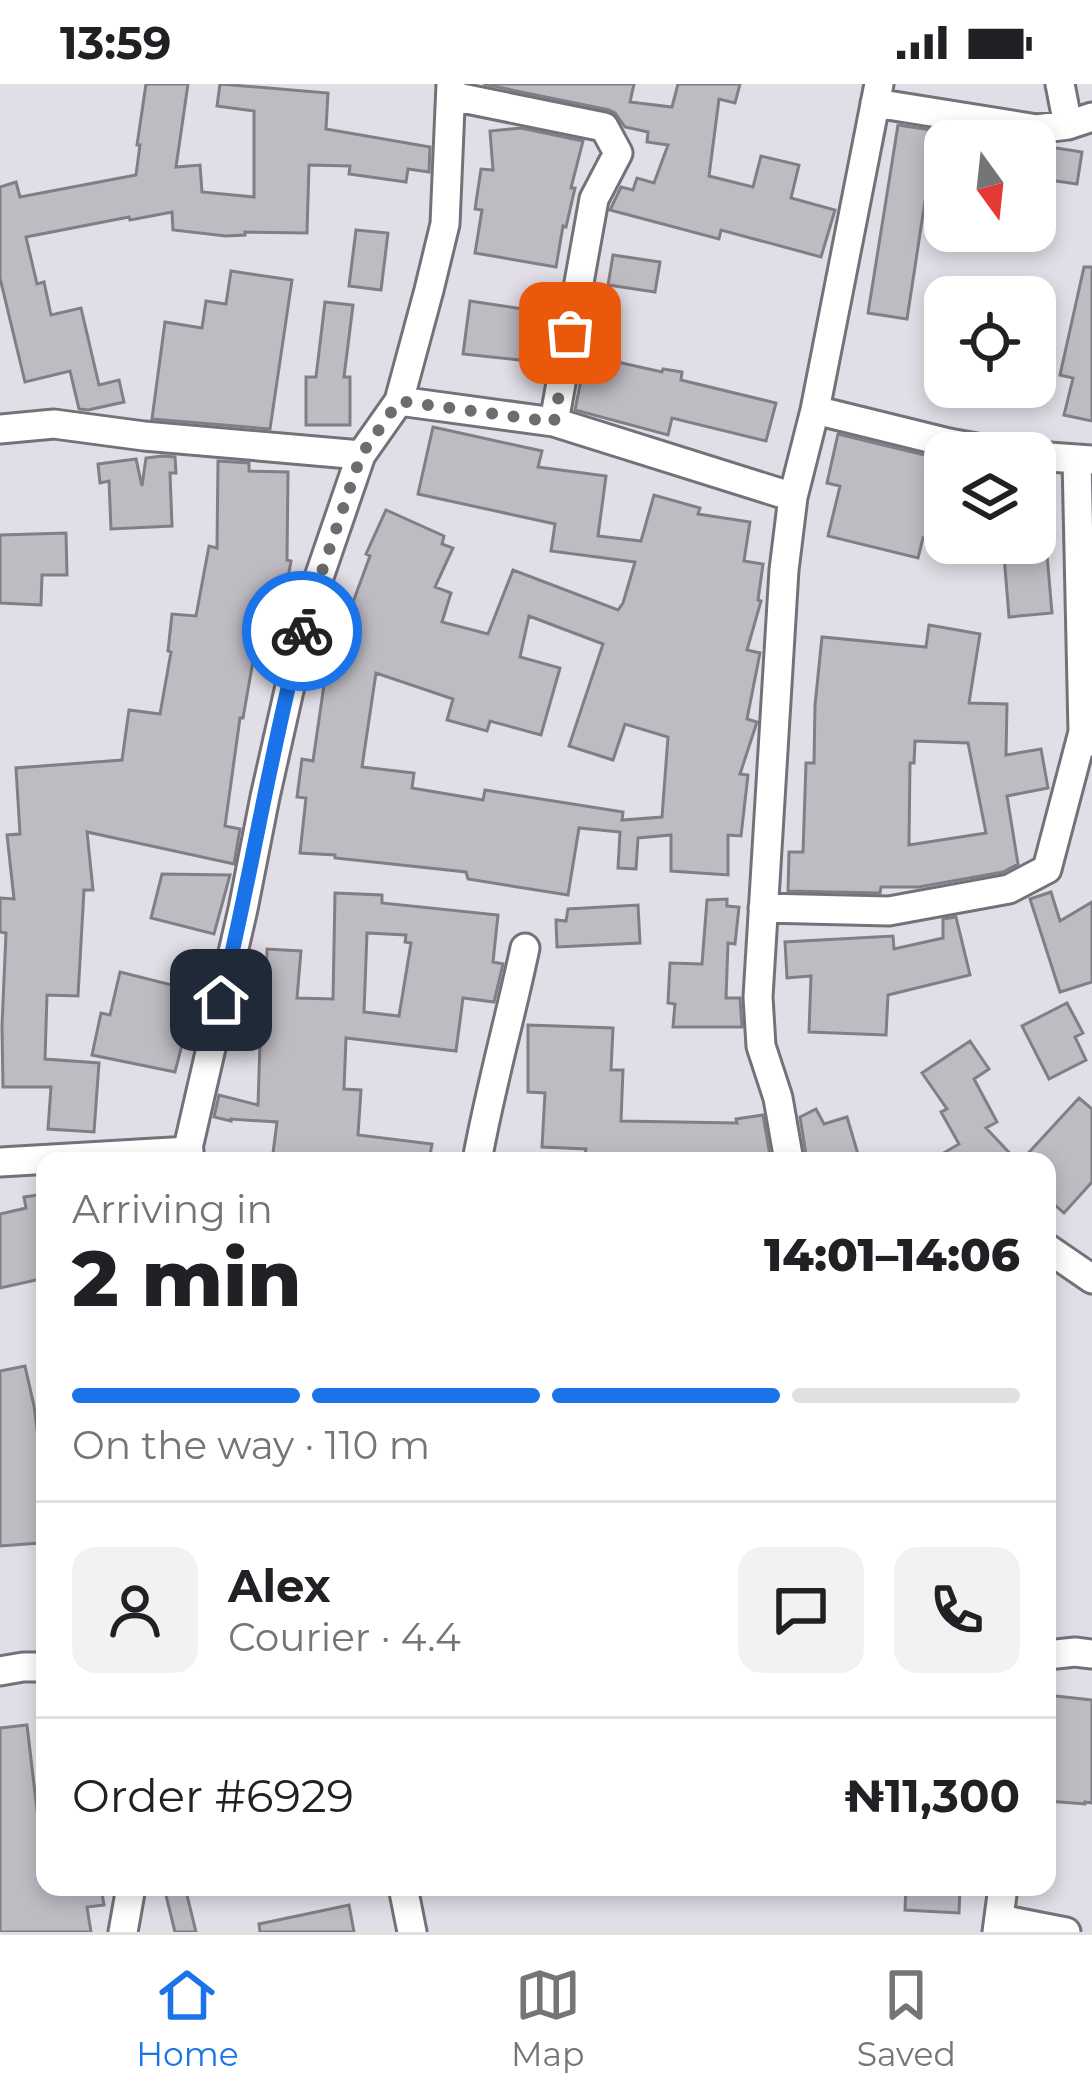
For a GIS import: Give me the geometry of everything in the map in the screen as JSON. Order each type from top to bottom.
[{"type":"street","points":[[787,1152],[778,1098],[760,1046],[758,997],[784,570],[793,496],[815,410],[877,93],[1037,129],[1080,121],[1060,84]]},
{"type":"street","points":[[188,1152],[306,615],[361,455],[399,401],[445,224],[452,90],[604,127],[617,153],[594,199],[554,422]]},
{"type":"street","points":[[399,401],[554,422],[793,496]]},
{"type":"street","points":[[815,410],[924,437]]},
{"type":"street","points":[[0,429],[54,424],[361,455]]},
{"type":"street","points":[[764,908],[889,911],[1009,889],[1047,869],[1087,737],[1084,460]]},
{"type":"street","points":[[479,1152],[526,948]]},
{"type":"street","points":[[0,1162],[36,1161]]},
{"type":"street","points":[[1056,1253],[1092,1279]]},
{"type":"street","points":[[1056,1654],[1092,1654]]},
{"type":"street","points":[[123,1932],[129,1896]]},
{"type":"street","points":[[405,1896],[412,1932]]},
{"type":"street","points":[[999,1925],[1066,1932]]},
{"type":"building","points":[[146,84],[188,84],[176,167],[200,165],[202,192],[254,197],[254,111],[217,106],[220,84],[328,93],[326,129],[430,147],[429,172],[408,169],[406,182],[349,174],[350,166],[309,165],[307,233],[226,236],[173,230],[172,212],[26,237],[37,284],[44,282],[51,315],[81,308],[99,385],[119,380],[124,402],[79,409],[70,371],[25,382],[0,278],[0,187],[16,182],[20,197],[136,175]]},
{"type":"building","points":[[483,84],[634,84],[630,102],[672,107],[678,84],[740,84],[735,103],[719,99],[709,176],[753,187],[761,156],[799,165],[791,198],[835,210],[821,257],[721,230],[719,239],[610,210],[621,187],[633,190],[637,178],[654,183],[668,145],[647,142],[648,132],[625,127],[609,110]]},
{"type":"building","points":[[898,125],[924,129],[924,208],[907,319],[868,313]]},
{"type":"building","points":[[521,128],[583,141],[556,267],[475,253],[482,210],[475,209],[481,169],[493,170],[490,131]]},
{"type":"building","points":[[1056,148],[1082,152],[1077,184],[1056,181]]},
{"type":"building","points":[[356,230],[388,233],[381,290],[349,286]]},
{"type":"building","points":[[613,255],[660,262],[655,292],[608,285]]},
{"type":"building","points":[[1084,267],[1092,267],[1092,421],[1064,415],[1073,378],[1060,375]]},
{"type":"building","points":[[231,271],[292,280],[270,429],[152,419],[165,322],[202,328],[206,301],[226,304]]},
{"type":"building","points":[[470,301],[537,311],[529,361],[463,354]]},
{"type":"building","points":[[325,302],[353,305],[344,377],[350,377],[350,425],[306,425],[306,377],[316,377]]},
{"type":"building","points":[[586,355],[682,372],[681,380],[776,403],[766,441],[672,418],[668,435],[575,410]]},
{"type":"building","points":[[433,427],[542,451],[538,467],[606,476],[598,536],[641,541],[654,495],[700,508],[698,514],[750,522],[744,561],[763,564],[761,601],[747,650],[760,653],[747,719],[757,722],[740,774],[748,775],[741,836],[728,835],[728,875],[671,871],[671,835],[638,838],[636,869],[618,868],[620,832],[579,828],[568,895],[468,879],[466,872],[300,853],[306,798],[297,797],[302,759],[313,761],[325,678],[370,556],[366,554],[386,510],[444,536],[442,544],[453,548],[435,587],[451,593],[442,622],[488,634],[513,570],[618,610],[623,603],[635,562],[551,551],[555,524],[418,494]],"holes":[[[529,616],[603,644],[569,746],[613,760],[625,724],[668,737],[662,817],[622,820],[623,812],[485,790],[483,800],[412,788],[414,773],[362,767],[376,673],[453,699],[447,720],[487,731],[490,721],[541,735],[560,668],[520,657]]]},
{"type":"building","points":[[838,434],[924,455],[924,538],[918,558],[828,536],[840,486],[827,483]]},
{"type":"building","points":[[175,457],[176,473],[170,473],[172,526],[111,529],[109,481],[100,483],[98,464],[136,459],[142,486],[146,458]]},
{"type":"building","points":[[218,461],[249,463],[249,471],[288,472],[287,560],[291,561],[283,605],[273,604],[267,662],[253,661],[240,718],[225,826],[240,829],[234,864],[87,832],[93,890],[84,890],[78,996],[47,995],[45,1059],[99,1063],[94,1132],[48,1129],[51,1087],[3,1087],[6,933],[0,932],[0,898],[14,899],[7,835],[20,834],[16,768],[122,760],[129,710],[160,714],[172,614],[196,616],[209,546],[217,548]]},
{"type":"building","points":[[66,533],[67,575],[42,575],[41,605],[0,603],[0,535]]},
{"type":"building","points":[[1005,564],[1048,564],[1052,613],[1009,617]]},
{"type":"building","points":[[929,625],[980,634],[969,703],[1007,704],[1006,755],[1041,749],[1048,788],[1007,796],[1018,864],[1003,872],[919,887],[881,887],[880,893],[788,891],[789,852],[803,852],[806,763],[814,763],[822,637],[926,647]],"holes":[[[915,741],[968,743],[986,833],[909,845],[910,763],[914,763]]]},
{"type":"building","points":[[162,874],[230,875],[214,934],[151,918]]},
{"type":"building","points":[[1051,892],[1060,921],[1092,902],[1092,982],[1060,992],[1030,899]]},
{"type":"building","points":[[335,893],[382,895],[382,903],[498,915],[493,962],[503,964],[494,1002],[463,998],[456,1051],[346,1038],[344,1089],[361,1090],[358,1135],[432,1144],[431,1152],[273,1152],[277,1122],[214,1117],[219,1095],[258,1105],[267,949],[301,951],[297,998],[333,999]],"holes":[[[367,933],[406,935],[405,942],[411,943],[399,1016],[364,1012]]]},
{"type":"building","points":[[727,899],[727,906],[739,907],[735,944],[728,943],[726,998],[740,998],[742,1027],[673,1027],[675,1004],[668,1003],[670,963],[702,964],[707,900]]},
{"type":"building","points":[[638,905],[640,943],[557,947],[556,920],[566,921],[568,909]]},
{"type":"building","points":[[956,917],[970,975],[888,995],[886,1035],[809,1032],[811,976],[787,978],[785,942],[893,936],[894,949],[943,938],[943,919]]},
{"type":"building","points":[[120,972],[196,991],[175,1072],[92,1055],[101,1013],[110,1015]]},
{"type":"building","points":[[1067,1003],[1083,1033],[1075,1037],[1086,1060],[1049,1079],[1022,1026]]},
{"type":"building","points":[[528,1025],[613,1028],[611,1070],[623,1070],[621,1121],[737,1123],[736,1119],[763,1115],[769,1152],[585,1152],[542,1147],[545,1093],[528,1092]]},
{"type":"building","points":[[970,1041],[989,1069],[974,1079],[997,1122],[986,1128],[1009,1152],[945,1152],[959,1144],[941,1112],[947,1109],[922,1073]]},
{"type":"building","points":[[1079,1098],[1092,1109],[1092,1182],[1064,1213],[1056,1206],[1056,1152],[1029,1152]]},
{"type":"building","points":[[816,1109],[824,1124],[847,1117],[857,1152],[806,1152],[800,1117]]},
{"type":"building","points":[[36,1195],[36,1280],[0,1288],[0,1214],[26,1208],[24,1197]]},
{"type":"building","points":[[25,1366],[34,1406],[36,1543],[0,1546],[0,1371]]},
{"type":"building","points":[[1056,1696],[1092,1700],[1092,1803],[1056,1802]]},
{"type":"building","points":[[27,1725],[36,1802],[36,1896],[102,1896],[104,1905],[87,1907],[91,1932],[0,1932],[0,1728]]},
{"type":"building","points":[[166,1896],[187,1896],[196,1932],[175,1932]]},
{"type":"building","points":[[906,1896],[960,1896],[959,1913],[905,1910]]},
{"type":"building","points":[[349,1905],[354,1932],[260,1932],[259,1924]]},
{"type":"way so far","points":[[302,631],[361,455],[399,401],[554,422],[570,333]]},
{"type":"route","points":[[221,1000],[302,631]]}]
